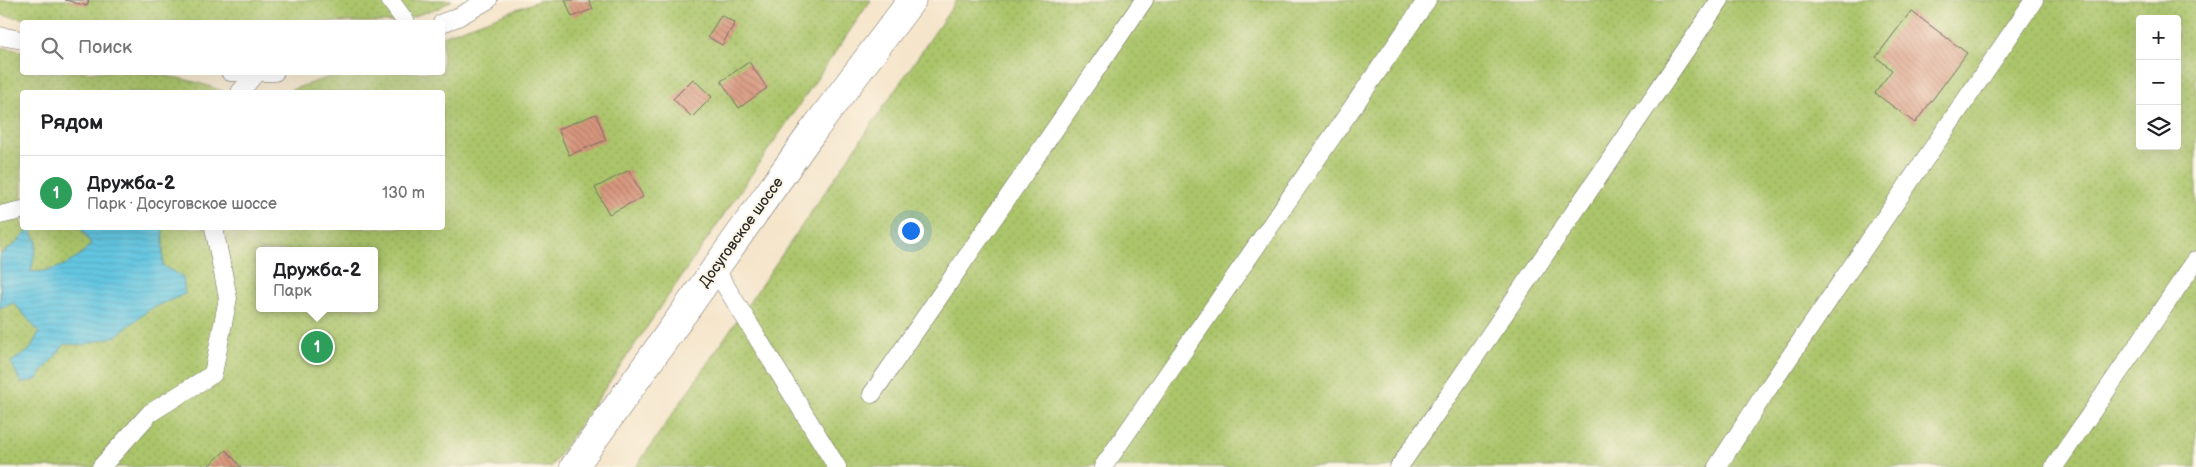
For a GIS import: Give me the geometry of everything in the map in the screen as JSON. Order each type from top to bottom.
[{"type":"main road","name":"Досуговское шоссе","points":[[574,467],[813,131],[912,0]]},
{"type":"lane","points":[[390,0],[405,20]]},
{"type":"lane","points":[[445,21],[458,17],[488,0]]},
{"type":"lane","points":[[872,394],[1144,0]]},
{"type":"lane","points":[[1103,467],[1427,0]]},
{"type":"lane","points":[[1399,467],[1720,0]]},
{"type":"lane","points":[[1717,467],[1762,396],[2034,0]]},
{"type":"lane","points":[[0,36],[20,40]]},
{"type":"lane","points":[[242,90],[254,75]]},
{"type":"lane","points":[[0,215],[20,210]]},
{"type":"lane","points":[[101,467],[150,413],[213,374],[228,298],[214,230]]},
{"type":"lane","points":[[2054,467],[2196,260]]},
{"type":"lane","points":[[715,269],[837,467]]},
{"type":"green space","points":[[0,0],[452,0],[441,7],[403,20],[36,20],[0,15]]},
{"type":"green space","points":[[541,0],[871,0],[551,467],[0,467],[0,47],[20,51],[20,75],[157,75],[200,83],[219,90],[20,90],[20,230],[445,230],[445,90],[291,90],[335,75],[445,75],[445,35]]},
{"type":"green space","points":[[957,0],[2196,0],[2196,467],[636,467]]},
{"type":"water","points":[[29,230],[37,241],[31,272],[49,270],[64,265],[78,257],[91,244],[82,230],[163,230],[163,266],[183,277],[185,294],[150,309],[116,336],[83,345],[65,344],[36,380],[21,383],[11,362],[30,350],[39,332],[14,303],[0,308],[0,255],[14,245]]},
{"type":"building","points":[[65,0],[89,0],[87,6]]},
{"type":"building","points":[[565,0],[589,0],[593,9],[572,17]]},
{"type":"building","points":[[1911,11],[1967,53],[1915,123],[1875,93],[1892,70],[1876,57]]},
{"type":"building","points":[[721,15],[735,23],[722,45],[708,37]]},
{"type":"building","points":[[749,62],[767,88],[739,108],[721,81]]},
{"type":"building","points":[[693,79],[712,97],[692,117],[673,99]]},
{"type":"building","points":[[596,114],[606,140],[569,155],[558,129]]},
{"type":"building","points":[[629,170],[643,197],[609,214],[595,188]]},
{"type":"building","points":[[226,450],[241,467],[207,467]]},
{"type":"place","name":"Дружба-2","points":[[317,347]]}]
